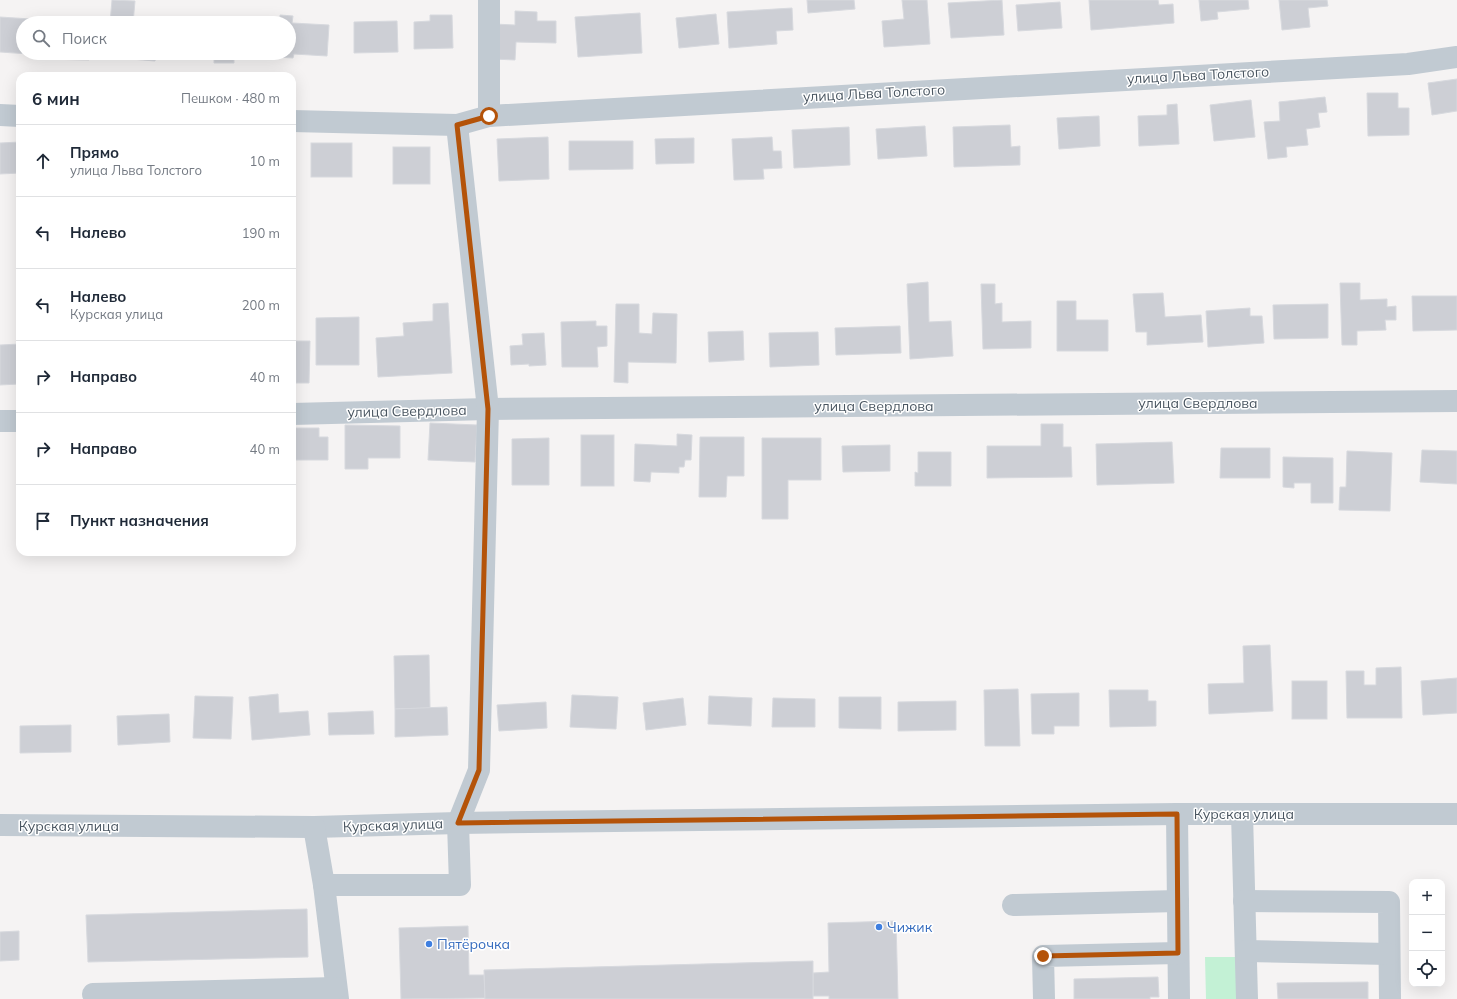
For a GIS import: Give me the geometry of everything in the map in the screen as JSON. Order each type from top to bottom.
[{"type":"street","points":[[489,0],[489,116]]},
{"type":"street","name":"улица Льва Толстого","points":[[296,121],[457,125],[489,116],[1408,64],[1457,57]]},
{"type":"street","points":[[0,115],[16,116]]},
{"type":"street","points":[[324,886],[460,885],[458,823],[479,770],[488,409],[457,125]]},
{"type":"street","name":"улица Свердлова","points":[[296,414],[488,409],[1457,401]]},
{"type":"street","points":[[0,421],[16,421]]},
{"type":"street","points":[[1177,814],[1179,999]]},
{"type":"street","name":"Курская улица","points":[[0,825],[314,827],[458,823],[1177,814],[1457,814]]},
{"type":"street","points":[[1242,814],[1247,999]]},
{"type":"street","points":[[93,994],[337,993],[324,886],[314,827]]},
{"type":"street","points":[[1013,905],[1178,901]]},
{"type":"street","points":[[1244,901],[1389,902],[1390,999]]},
{"type":"street","points":[[1246,952],[1390,954]]},
{"type":"street","points":[[1044,999],[1043,956],[1178,953]]},
{"type":"green space","points":[[1205,957],[1240,957],[1241,999],[1206,999]]},
{"type":"building","points":[[112,0],[135,1],[134,16],[111,16]]},
{"type":"building","points":[[807,0],[854,0],[855,9],[808,13]]},
{"type":"building","points":[[902,0],[927,0],[930,44],[884,47],[882,21],[904,19]]},
{"type":"building","points":[[1002,0],[1004,35],[951,38],[948,3]]},
{"type":"building","points":[[1089,0],[1158,0],[1159,5],[1173,4],[1174,23],[1091,30]]},
{"type":"building","points":[[1199,0],[1248,0],[1249,9],[1217,12],[1218,19],[1201,21]]},
{"type":"building","points":[[1279,0],[1327,0],[1328,6],[1308,8],[1310,27],[1282,30]]},
{"type":"building","points":[[1060,2],[1062,28],[1018,31],[1016,5]]},
{"type":"building","points":[[792,8],[793,30],[776,31],[777,44],[729,48],[727,12]]},
{"type":"building","points":[[515,11],[537,12],[537,21],[556,21],[556,43],[516,42],[515,60],[493,59],[494,24],[515,25]]},
{"type":"building","points":[[640,13],[642,53],[578,57],[575,17]]},
{"type":"building","points":[[716,14],[719,44],[679,48],[676,18]]},
{"type":"building","points":[[430,15],[452,15],[453,48],[414,49],[414,22],[430,21]]},
{"type":"building","points":[[0,17],[16,18],[16,53],[0,52]]},
{"type":"building","points":[[397,21],[398,52],[354,53],[354,22]]},
{"type":"building","points":[[296,23],[329,25],[327,56],[296,54]]},
{"type":"building","points":[[214,60],[234,60],[234,63],[214,63]]},
{"type":"building","points":[[1457,79],[1457,111],[1432,115],[1428,83]]},
{"type":"building","points":[[1367,93],[1398,93],[1398,108],[1409,108],[1409,135],[1368,136]]},
{"type":"building","points":[[1325,97],[1327,112],[1318,113],[1320,127],[1306,129],[1308,145],[1286,147],[1287,157],[1268,159],[1264,122],[1280,121],[1279,102]]},
{"type":"building","points":[[1251,100],[1255,137],[1214,141],[1210,105]]},
{"type":"building","points":[[1177,104],[1179,144],[1139,146],[1138,116],[1167,115],[1167,105]]},
{"type":"building","points":[[1099,116],[1100,146],[1059,149],[1057,118]]},
{"type":"building","points":[[1010,125],[1011,147],[1020,146],[1020,165],[954,167],[953,127]]},
{"type":"building","points":[[925,126],[927,156],[878,159],[876,129]]},
{"type":"building","points":[[849,127],[850,165],[794,168],[792,130]]},
{"type":"building","points":[[548,137],[549,179],[499,181],[497,139]]},
{"type":"building","points":[[772,137],[773,151],[781,151],[782,168],[763,169],[764,179],[734,180],[732,139]]},
{"type":"building","points":[[694,138],[694,163],[656,164],[655,139]]},
{"type":"building","points":[[569,141],[633,141],[633,169],[569,170]]},
{"type":"building","points":[[16,142],[16,173],[0,174],[0,143]]},
{"type":"building","points":[[311,143],[352,143],[352,177],[311,177]]},
{"type":"building","points":[[393,147],[430,147],[430,184],[393,184]]},
{"type":"building","points":[[928,282],[929,322],[951,321],[953,356],[910,359],[907,284]]},
{"type":"building","points":[[1340,283],[1360,283],[1360,300],[1387,299],[1387,307],[1396,306],[1396,320],[1385,320],[1386,330],[1357,331],[1357,345],[1342,345]]},
{"type":"building","points":[[981,284],[995,284],[995,304],[1002,303],[1002,322],[1031,321],[1031,348],[983,349]]},
{"type":"building","points":[[1163,293],[1165,317],[1201,315],[1203,342],[1147,345],[1147,332],[1136,332],[1133,294]]},
{"type":"building","points":[[1412,296],[1457,296],[1457,330],[1413,331]]},
{"type":"building","points":[[1057,301],[1076,301],[1076,320],[1108,320],[1108,351],[1057,351]]},
{"type":"building","points":[[448,303],[452,373],[378,377],[376,338],[404,336],[403,323],[433,321],[433,304]]},
{"type":"building","points":[[616,304],[639,304],[639,333],[652,334],[653,313],[677,314],[676,363],[628,362],[628,383],[614,382]]},
{"type":"building","points":[[1328,304],[1328,338],[1274,339],[1273,305]]},
{"type":"building","points":[[1250,308],[1250,316],[1262,316],[1264,343],[1208,347],[1206,311]]},
{"type":"building","points":[[359,317],[359,365],[316,365],[316,318]]},
{"type":"building","points":[[596,321],[596,326],[607,326],[607,346],[597,347],[598,367],[562,367],[561,322]]},
{"type":"building","points":[[900,326],[901,353],[836,355],[835,328]]},
{"type":"building","points":[[743,331],[744,360],[709,362],[708,332]]},
{"type":"building","points":[[818,332],[819,365],[770,367],[769,333]]},
{"type":"building","points":[[544,333],[546,365],[511,365],[510,346],[523,345],[522,334]]},
{"type":"building","points":[[296,341],[310,341],[309,383],[296,383]]},
{"type":"building","points":[[16,344],[16,384],[0,385],[0,345]]},
{"type":"building","points":[[430,423],[477,425],[475,462],[428,460]]},
{"type":"building","points":[[1041,424],[1063,424],[1063,447],[1071,447],[1072,477],[987,478],[987,446],[1041,446]]},
{"type":"building","points":[[345,425],[400,426],[400,458],[368,458],[368,469],[345,469]]},
{"type":"building","points":[[296,428],[319,428],[319,437],[328,437],[328,460],[296,460]]},
{"type":"building","points":[[677,434],[692,435],[691,460],[685,460],[684,467],[679,467],[679,473],[651,472],[650,482],[634,481],[635,444],[677,446]]},
{"type":"building","points":[[581,435],[614,435],[614,486],[581,486]]},
{"type":"building","points":[[700,437],[744,437],[744,476],[727,476],[726,497],[699,497]]},
{"type":"building","points":[[549,438],[549,485],[512,485],[512,439]]},
{"type":"building","points":[[762,438],[821,438],[821,480],[788,480],[788,519],[762,519]]},
{"type":"building","points":[[1172,442],[1174,483],[1097,485],[1096,444]]},
{"type":"building","points":[[890,445],[890,471],[843,472],[842,446]]},
{"type":"building","points":[[1221,448],[1270,448],[1270,478],[1220,478]]},
{"type":"building","points":[[1422,450],[1457,451],[1457,484],[1420,482]]},
{"type":"building","points":[[1347,451],[1392,453],[1390,511],[1339,510],[1340,487],[1346,487]]},
{"type":"building","points":[[918,452],[951,452],[951,486],[915,486],[915,472],[918,473]]},
{"type":"building","points":[[1283,457],[1333,458],[1333,503],[1311,503],[1311,483],[1294,483],[1294,488],[1283,487]]},
{"type":"building","points":[[1270,645],[1273,711],[1209,714],[1208,684],[1244,683],[1243,646]]},
{"type":"building","points":[[429,655],[430,708],[395,709],[394,656]]},
{"type":"building","points":[[1401,667],[1402,718],[1347,718],[1346,671],[1364,671],[1364,685],[1376,685],[1376,668]]},
{"type":"building","points":[[1457,678],[1457,713],[1423,715],[1421,681]]},
{"type":"building","points":[[1292,681],[1327,681],[1327,719],[1292,719]]},
{"type":"building","points":[[1018,689],[1020,746],[985,746],[984,690]]},
{"type":"building","points":[[1109,690],[1148,690],[1148,701],[1156,701],[1156,726],[1110,727]]},
{"type":"building","points":[[1079,693],[1079,726],[1054,726],[1054,734],[1032,734],[1031,694]]},
{"type":"building","points":[[278,694],[279,713],[308,711],[310,735],[252,740],[249,697]]},
{"type":"building","points":[[572,695],[618,697],[616,729],[570,727]]},
{"type":"building","points":[[195,696],[233,697],[231,739],[193,738]]},
{"type":"building","points":[[709,696],[752,698],[751,726],[708,724]]},
{"type":"building","points":[[839,697],[881,697],[881,729],[839,728]]},
{"type":"building","points":[[683,698],[686,725],[646,730],[643,703]]},
{"type":"building","points":[[773,698],[815,699],[815,727],[772,727]]},
{"type":"building","points":[[956,701],[956,730],[898,731],[898,702]]},
{"type":"building","points":[[546,702],[547,728],[499,731],[497,705]]},
{"type":"building","points":[[447,707],[448,735],[395,737],[395,709]]},
{"type":"building","points":[[373,711],[374,734],[329,735],[328,713]]},
{"type":"building","points":[[169,714],[170,742],[118,745],[117,716]]},
{"type":"building","points":[[71,725],[71,752],[20,753],[20,726]]},
{"type":"building","points":[[307,909],[308,957],[88,962],[86,915]]},
{"type":"building","points":[[896,921],[898,999],[829,999],[829,996],[813,996],[813,973],[829,972],[828,923]]},
{"type":"building","points":[[468,926],[469,975],[484,975],[485,998],[401,999],[399,928]]},
{"type":"building","points":[[19,931],[19,960],[0,961],[0,932]]},
{"type":"building","points":[[813,961],[813,999],[485,999],[484,970]]},
{"type":"building","points":[[1158,977],[1159,997],[1150,997],[1150,999],[1074,999],[1074,979]]},
{"type":"building","points":[[1368,982],[1368,999],[1278,999],[1277,983]]},
{"type":"place","name":"Чижик","points":[[879,927]]},
{"type":"place","name":"Пятёрочка","points":[[429,944]]},
{"type":"route","points":[[489,116],[457,125],[488,409],[479,770],[458,823],[1177,814],[1178,953],[1043,956]]}]
